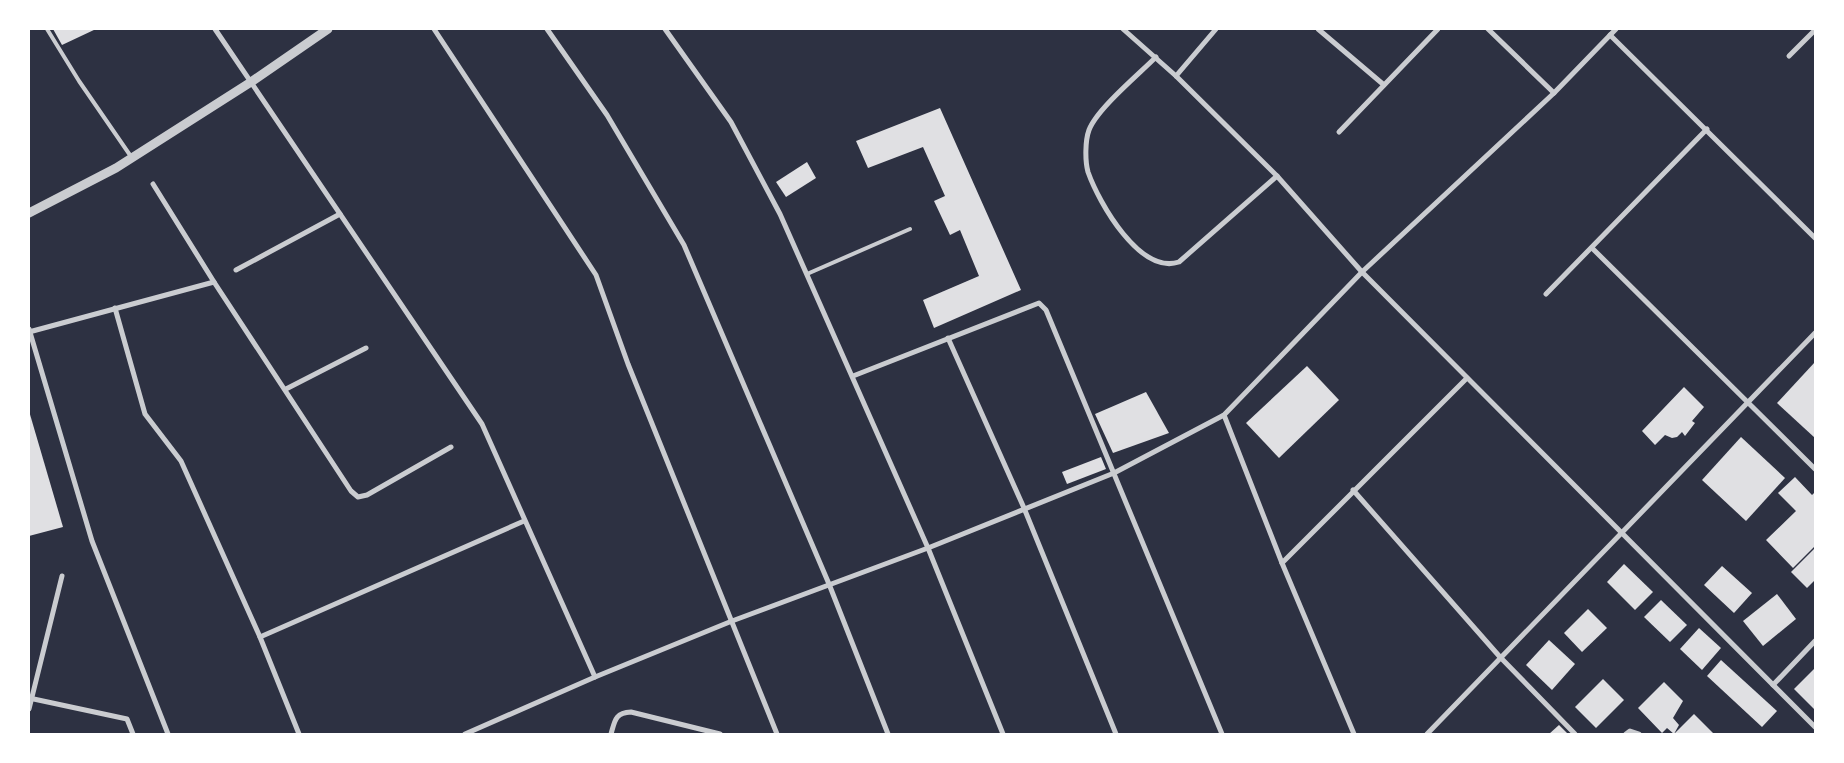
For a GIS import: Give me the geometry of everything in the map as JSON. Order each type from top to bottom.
[{"type":"street","points":[[215,29],[482,424],[595,677]]},
{"type":"street","points":[[29,213],[132,158],[251,82],[328,29]]},
{"type":"street","points":[[434,29],[596,275],[628,364],[776,734]]},
{"type":"street","points":[[546,29],[607,115],[684,245],[829,584],[888,734]]},
{"type":"street","points":[[665,29],[731,122],[780,214],[928,548],[1003,734]]},
{"type":"street","points":[[1123,29],[1176,76],[1277,176],[1362,272],[1815,727]]},
{"type":"street","points":[[1176,76],[1216,29]]},
{"type":"street","points":[[1318,29],[1384,85]]},
{"type":"street","points":[[1338,132],[1438,29]]},
{"type":"street","points":[[1488,29],[1554,92]]},
{"type":"street","points":[[465,734],[595,677],[732,621],[928,548],[1114,473],[1224,416],[1362,272],[1554,92],[1616,29]]},
{"type":"street","points":[[1789,56],[1815,30]]},
{"type":"street","points":[[1610,35],[1815,238]]},
{"type":"street","points":[[1156,57],[1096,118],[1088,131],[1088,171],[1105,207],[1134,247],[1151,260],[1171,264],[1179,262],[1277,176]]},
{"type":"street","points":[[1546,294],[1707,129]]},
{"type":"street","points":[[153,184],[214,282],[351,490],[358,496],[367,495],[451,447]]},
{"type":"street","points":[[236,270],[340,214]]},
{"type":"street","points":[[1592,248],[1815,469]]},
{"type":"street","points":[[168,734],[92,541],[29,331],[214,282]]},
{"type":"street","points":[[853,376],[1039,302],[1046,310],[1222,734]]},
{"type":"street","points":[[115,308],[145,414],[181,460],[260,637],[299,734]]},
{"type":"street","points":[[1427,734],[1815,333]]},
{"type":"street","points":[[948,338],[1024,508],[1116,734]]},
{"type":"street","points":[[286,389],[366,348]]},
{"type":"street","points":[[1282,563],[1468,378]]},
{"type":"street","points":[[1224,416],[1282,563],[1354,734]]},
{"type":"street","points":[[1354,490],[1500,657],[1575,734]]},
{"type":"street","points":[[260,637],[524,521]]},
{"type":"street","points":[[29,709],[30,698],[62,576]]},
{"type":"street","points":[[1773,684],[1815,641]]},
{"type":"street","points":[[30,698],[127,719],[133,734]]},
{"type":"street","points":[[611,734],[615,718],[621,713],[632,712],[720,734]]},
{"type":"street","points":[[1626,734],[1630,731],[1639,734]]},
{"type":"lane","points":[[47,29],[79,81],[132,158]]},
{"type":"lane","points":[[807,274],[910,229]]},
{"type":"building","points":[[53,29],[96,29],[62,45]]},
{"type":"building","points":[[940,108],[1021,290],[934,328],[923,300],[979,276],[960,230],[950,235],[934,201],[945,196],[923,147],[868,168],[856,141]]},
{"type":"building","points":[[807,162],[816,178],[786,197],[776,182]]},
{"type":"building","points":[[1815,362],[1815,438],[1777,403]]},
{"type":"building","points":[[1307,366],[1339,400],[1279,458],[1246,423]]},
{"type":"building","points":[[1684,387],[1704,407],[1692,421],[1695,423],[1685,436],[1682,432],[1677,437],[1672,438],[1665,435],[1655,445],[1642,431]]},
{"type":"building","points":[[1146,392],[1169,433],[1113,453],[1095,414]]},
{"type":"building","points":[[29,411],[63,527],[29,536]]},
{"type":"building","points":[[1741,437],[1785,478],[1746,521],[1702,480]]},
{"type":"building","points":[[1101,457],[1106,469],[1067,484],[1062,472]]},
{"type":"building","points":[[1795,477],[1812,495],[1815,492],[1815,546],[1793,568],[1766,540],[1796,511],[1778,493]]},
{"type":"building","points":[[1815,548],[1815,580],[1807,588],[1791,572]]},
{"type":"building","points":[[1624,564],[1653,592],[1635,610],[1607,582]]},
{"type":"building","points":[[1722,566],[1752,593],[1734,613],[1704,585]]},
{"type":"building","points":[[1777,594],[1796,619],[1763,646],[1743,621]]},
{"type":"building","points":[[1661,600],[1687,625],[1670,642],[1644,617]]},
{"type":"building","points":[[1588,609],[1607,628],[1582,652],[1564,633]]},
{"type":"building","points":[[1699,628],[1721,648],[1702,670],[1680,649]]},
{"type":"building","points":[[1549,640],[1575,664],[1552,690],[1526,665]]},
{"type":"building","points":[[1721,660],[1777,711],[1762,727],[1707,676]]},
{"type":"building","points":[[1815,668],[1815,710],[1794,689]]},
{"type":"building","points":[[1603,679],[1624,700],[1596,728],[1575,707]]},
{"type":"building","points":[[1664,682],[1683,701],[1673,718],[1679,725],[1674,734],[1667,728],[1662,733],[1638,708]]},
{"type":"building","points":[[1694,714],[1714,734],[1674,734]]},
{"type":"building","points":[[1559,725],[1568,734],[1549,734]]}]
